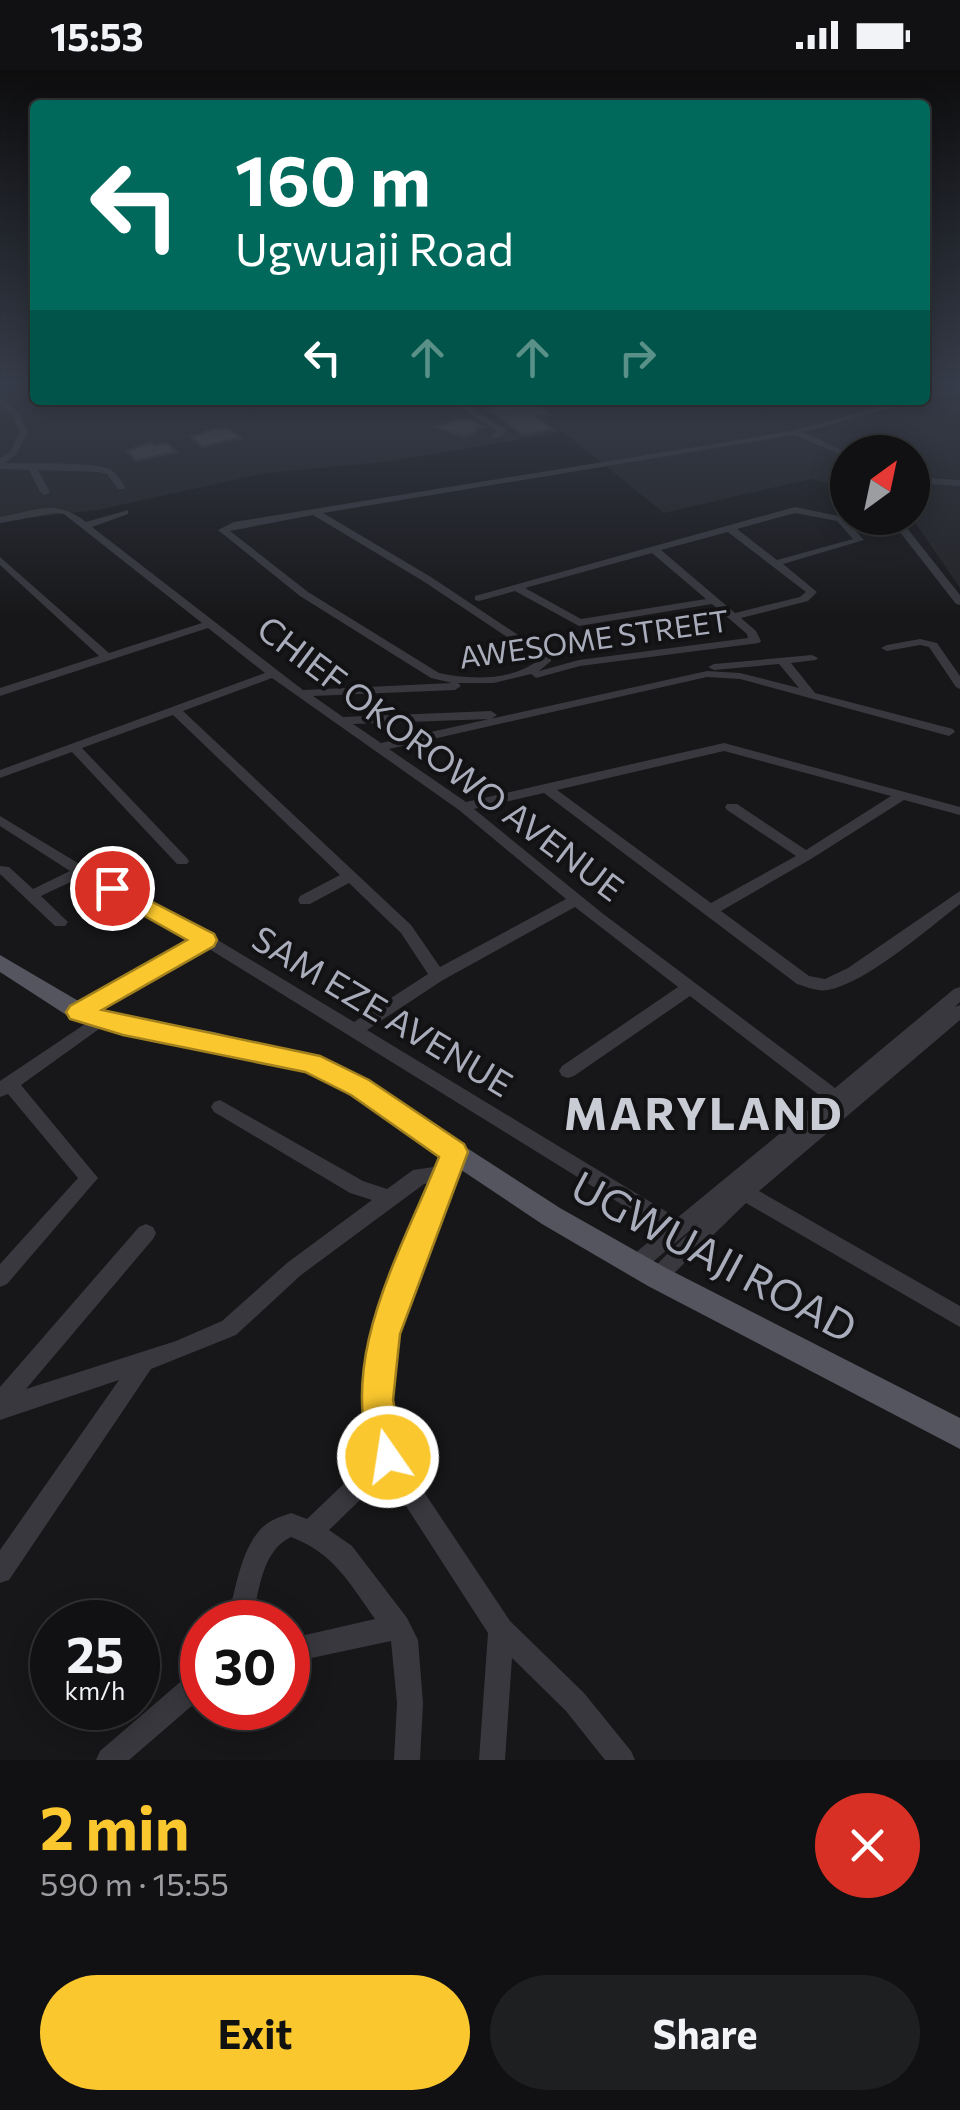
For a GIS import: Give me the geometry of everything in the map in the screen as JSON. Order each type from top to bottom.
[{"type":"main road","name":"UGWUAJI ROAD","points":[[0,962],[89,1016],[311,1063],[360,1087],[449,1163],[646,1271],[960,1434]]},
{"type":"street","points":[[316,513],[428,579],[546,661],[510,676],[451,680],[435,676],[304,594],[223,530],[234,525],[619,462]]},
{"type":"street","points":[[0,464],[104,470],[120,488]]},
{"type":"street","points":[[31,466],[46,492]]},
{"type":"street","points":[[930,481],[960,483]]},
{"type":"street","name":"CHIEF OKOROWO AVENUE","points":[[0,520],[56,510],[67,512],[273,674],[464,807],[689,988],[834,1096]]},
{"type":"street","points":[[479,598],[806,510],[844,521],[859,540],[777,563]]},
{"type":"street","points":[[84,526],[125,512]]},
{"type":"street","points":[[731,529],[809,589],[811,596],[734,617]]},
{"type":"street","points":[[907,535],[959,600]]},
{"type":"street","name":"AWESOME STREET","points":[[304,693],[509,684],[568,665],[754,641],[752,633],[656,551]]},
{"type":"street","points":[[0,560],[106,656]]},
{"type":"street","points":[[518,589],[563,618],[579,623],[714,601]]},
{"type":"street","points":[[0,692],[210,624]]},
{"type":"street","points":[[887,648],[920,642],[934,645],[960,685]]},
{"type":"street","points":[[340,722],[513,712],[703,668],[812,658]]},
{"type":"street","points":[[781,659],[811,695]]},
{"type":"street","points":[[0,774],[273,674]]},
{"type":"street","points":[[377,748],[707,674],[740,676],[949,732]]},
{"type":"street","points":[[175,710],[406,929],[437,976]]},
{"type":"street","points":[[432,716],[438,734]]},
{"type":"street","points":[[74,746],[182,861]]},
{"type":"street","points":[[464,807],[724,747],[960,811]]},
{"type":"street","points":[[548,789],[802,980],[829,985],[957,903]]},
{"type":"street","points":[[710,910],[806,856],[902,794]]},
{"type":"street","points":[[732,806],[806,856]]},
{"type":"street","name":"SAM EZE AVENUE","points":[[0,820],[81,871],[206,940],[679,1229]]},
{"type":"street","points":[[4,870],[60,922]]},
{"type":"street","points":[[32,895],[81,871]]},
{"type":"street","points":[[304,900],[348,877]]},
{"type":"street","points":[[355,1030],[437,976],[577,899]]},
{"type":"street","points":[[0,1278],[89,1178],[5,1087],[89,1016],[206,940]]},
{"type":"street","points":[[568,1071],[689,988]]},
{"type":"street","points":[[646,1271],[744,1192],[960,993]]},
{"type":"street","points":[[646,1271],[679,1229],[834,1096],[960,1011]]},
{"type":"street","points":[[220,1107],[358,1186],[388,1198]]},
{"type":"street","points":[[0,1407],[144,1362],[230,1328],[294,1269],[388,1198],[420,1176],[449,1163]]},
{"type":"street","points":[[449,1163],[384,1334],[376,1400],[388,1457],[501,1630],[575,1702],[622,1760]]},
{"type":"street","points":[[744,1192],[960,1317]]},
{"type":"street","points":[[0,1407],[146,1232]]},
{"type":"street","points":[[0,1571],[144,1362]]},
{"type":"street","points":[[310,1532],[388,1457]]},
{"type":"street","points":[[244,1600],[250,1578],[271,1535],[285,1525],[310,1532],[344,1554],[398,1626],[408,1658],[407,1760]]},
{"type":"street","points":[[310,1646],[398,1626]]},
{"type":"street","points":[[492,1760],[501,1630]]},
{"type":"street","points":[[108,1760],[180,1699]]},
{"type":"shaded area","points":[[0,462],[388,462],[266,473],[98,510],[0,521]]},
{"type":"shaded area","points":[[600,462],[830,462],[830,484],[811,479],[664,513]]},
{"type":"shaded area","points":[[930,462],[960,462],[960,588],[924,535],[930,535]]},
{"type":"district","name":"MARYLAND","points":[[704,1114]]},
{"type":"route","points":[[112,888],[206,940],[78,1012],[123,1026],[311,1063],[360,1087],[454,1152],[384,1334],[376,1400],[378,1426],[388,1457]]}]
